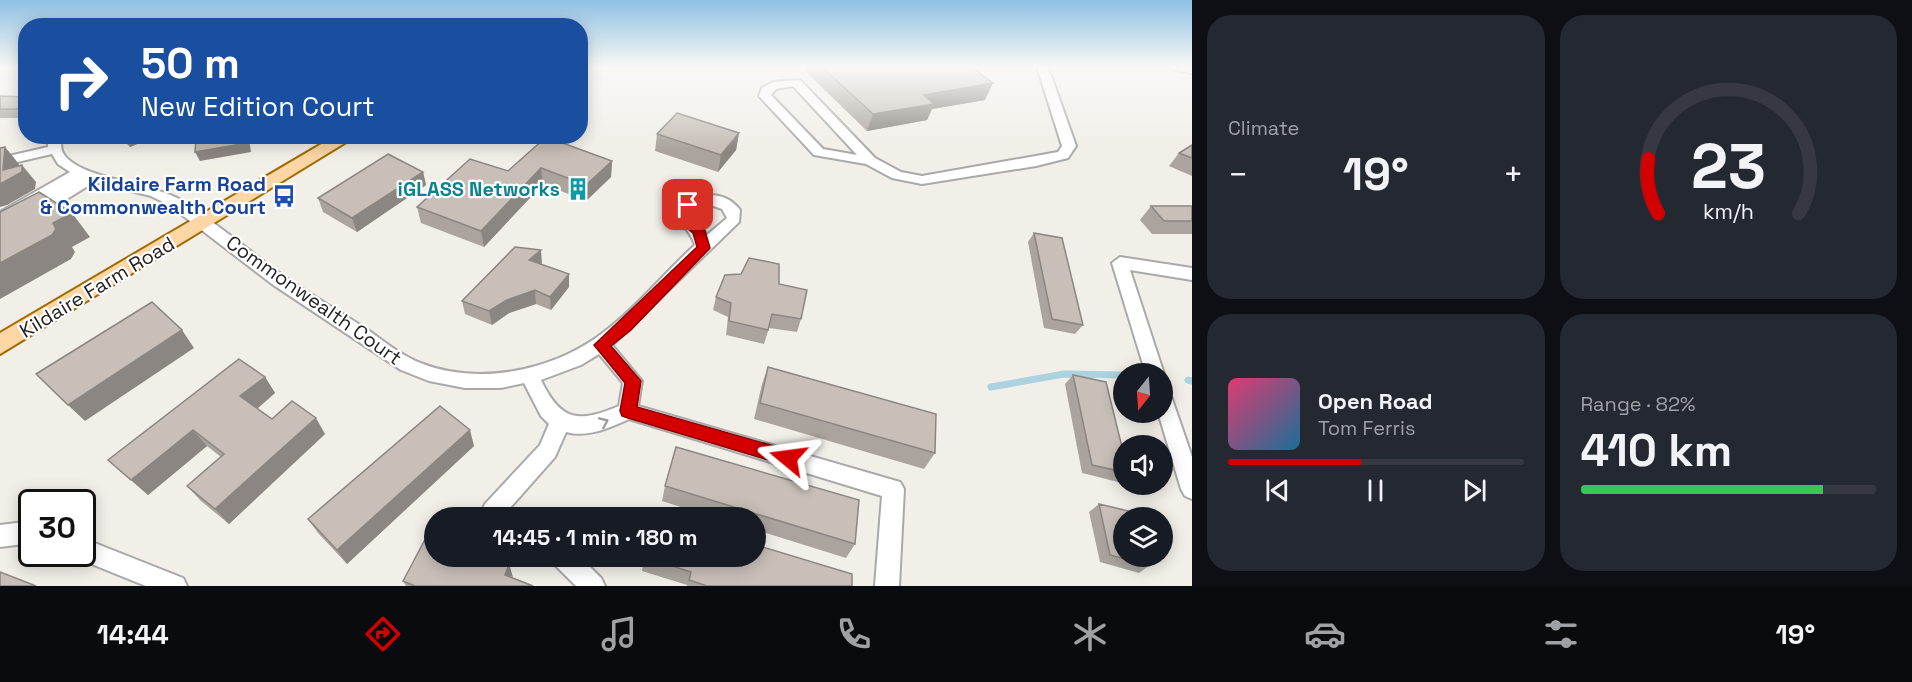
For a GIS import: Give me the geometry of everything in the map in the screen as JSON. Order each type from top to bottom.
[{"type":"main road","name":"Kildaire Farm Road","points":[[0,345],[335,144]]},
{"type":"street","points":[[765,94],[819,152],[870,161]]},
{"type":"street","points":[[808,94],[870,161],[897,176],[922,180],[1036,162],[1063,155],[1069,146],[1053,94]]},
{"type":"street","points":[[0,162],[51,144]]},
{"type":"street","points":[[55,144],[65,164],[86,174]]},
{"type":"street","points":[[0,218],[86,174]]},
{"type":"street","points":[[0,236],[86,174]]},
{"type":"street","name":"Commonwealth Court","points":[[86,174],[159,194],[204,223],[277,279],[407,365],[464,381],[530,377],[570,362],[602,345],[626,326],[704,248]]},
{"type":"street","points":[[1152,363],[1120,263],[1192,274]]},
{"type":"street","points":[[602,345],[633,381],[628,411]]},
{"type":"street","points":[[530,377],[548,411],[560,422],[596,426],[628,411],[893,489],[886,586]]},
{"type":"street","points":[[497,507],[548,451],[560,422]]},
{"type":"street","points":[[1171,423],[1192,487]]},
{"type":"street","points":[[0,536],[18,534]]},
{"type":"street","points":[[96,555],[175,586]]},
{"type":"street","points":[[573,567],[593,586]]},
{"type":"building","points":[[852,94],[928,94],[924,95],[934,104],[873,114]]},
{"type":"building","points":[[0,96],[18,97],[18,109],[0,109]]},
{"type":"building","points":[[677,113],[739,133],[721,155],[657,134]]},
{"type":"building","points":[[196,144],[241,144],[195,152]]},
{"type":"building","points":[[538,144],[565,144],[612,161],[586,185],[541,168],[481,231],[417,207],[470,159],[508,171]]},
{"type":"building","points":[[1192,145],[1192,158],[1179,153]]},
{"type":"building","points":[[5,147],[3,170],[22,165],[22,172],[0,184],[0,148]]},
{"type":"building","points":[[388,154],[423,172],[352,218],[318,198]]},
{"type":"building","points":[[39,192],[72,213],[53,223],[56,229],[52,235],[0,263],[0,212]]},
{"type":"building","points":[[1151,206],[1192,206],[1192,221],[1164,221]]},
{"type":"building","points":[[1034,233],[1062,238],[1083,325],[1052,319]]},
{"type":"building","points":[[515,247],[541,250],[529,260],[569,274],[550,297],[535,290],[507,300],[489,311],[462,301]]},
{"type":"building","points":[[749,258],[779,264],[779,284],[807,290],[801,319],[772,314],[768,330],[729,321],[731,303],[716,297],[725,275],[741,274]]},
{"type":"building","points":[[152,302],[182,330],[68,405],[36,374]]},
{"type":"building","points":[[239,359],[265,377],[240,396],[272,419],[292,401],[316,418],[215,509],[187,486],[224,454],[193,430],[131,480],[108,460]]},
{"type":"building","points":[[768,367],[936,414],[935,453],[760,403]]},
{"type":"building","points":[[1073,375],[1106,382],[1113,410],[1113,423],[1116,423],[1119,435],[1113,435],[1113,470],[1092,465]]},
{"type":"building","points":[[440,406],[470,430],[337,550],[308,519]]},
{"type":"building","points":[[676,447],[859,500],[855,544],[766,517],[766,507],[734,507],[665,486]]},
{"type":"building","points":[[1099,504],[1113,507],[1113,556],[1110,555]]},
{"type":"building","points":[[424,542],[424,567],[508,567],[505,575],[533,586],[415,586],[403,581]]},
{"type":"building","points":[[766,548],[852,574],[852,586],[707,586],[689,580],[691,572],[675,567],[766,567]]},
{"type":"building","points":[[0,572],[36,586],[0,586]]},
{"type":"waterway","points":[[991,387],[1064,374],[1113,375]]},
{"type":"waterway","points":[[1188,380],[1192,381]]},
{"type":"place","name":"iGLASS Networks","points":[[578,189]]},
{"type":"place","name":"Kildaire Farm Road & Commonwealth Court","points":[[284,196]]},
{"type":"route","points":[[688,205],[685,213],[687,221],[699,231],[704,248],[626,326],[602,345],[633,381],[628,411],[788,458]]}]
